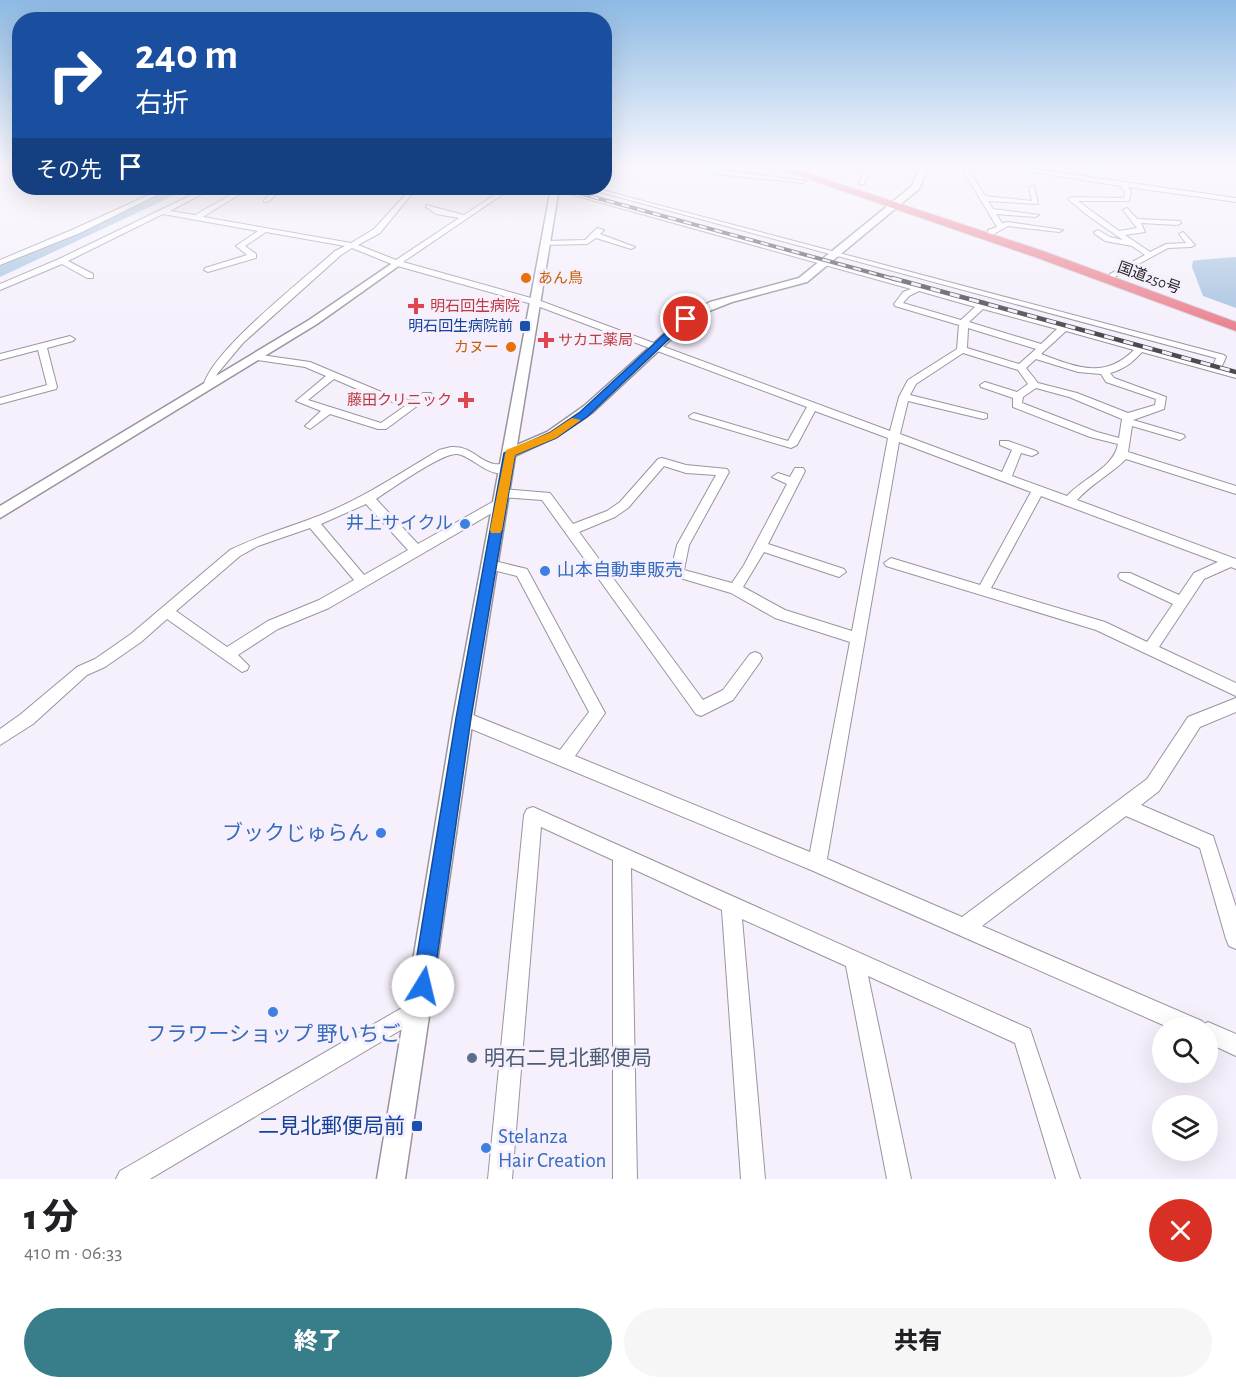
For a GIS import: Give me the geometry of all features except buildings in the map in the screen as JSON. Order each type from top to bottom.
[{"type":"highway","name":"国道250号","points":[[950,222],[1236,327]]},
{"type":"highway","name":"国道250号","points":[[969,222],[995,229],[1236,322]]},
{"type":"street","points":[[0,263],[96,222]]},
{"type":"street","points":[[0,287],[62,261],[144,222]]},
{"type":"street","points":[[225,222],[351,245],[398,262],[535,302],[1233,563]]},
{"type":"street","points":[[209,384],[212,373],[240,341],[307,283],[315,272],[351,245],[377,231],[385,222]]},
{"type":"street","points":[[0,513],[313,322],[458,222]]},
{"type":"street","points":[[391,1179],[464,718],[548,222]]},
{"type":"street","points":[[680,222],[1236,375]]},
{"type":"street","points":[[720,222],[1221,357],[1216,369]]},
{"type":"street","points":[[0,738],[27,719],[82,671],[100,663],[136,638],[235,553],[368,498],[443,452],[456,449],[469,452],[489,467],[508,460],[552,436],[583,415],[686,319],[709,305],[787,286],[802,279],[873,222]]},
{"type":"street","points":[[993,222],[995,229],[1008,224],[1059,230]]},
{"type":"street","points":[[1102,222],[1149,255]]},
{"type":"street","points":[[1120,233],[1142,230],[1136,222]]},
{"type":"street","points":[[1156,222],[1177,223]]},
{"type":"street","points":[[208,270],[253,256],[240,246],[266,229]]},
{"type":"street","points":[[545,243],[586,242],[598,232],[631,247]]},
{"type":"street","points":[[1098,232],[1108,239],[1136,245]]},
{"type":"street","points":[[1113,276],[1166,246],[1191,244],[1183,234]]},
{"type":"street","points":[[62,261],[90,276]]},
{"type":"street","points":[[921,287],[906,294],[898,304],[943,319],[964,322],[1012,340],[1044,348]]},
{"type":"street","points":[[962,350],[964,322],[983,304]]},
{"type":"street","points":[[1021,368],[1065,327]]},
{"type":"street","points":[[0,357],[70,339]]},
{"type":"street","points":[[0,401],[52,387],[42,346]]},
{"type":"street","points":[[1035,355],[1085,372],[1104,372],[1117,369],[1131,360],[1141,348]]},
{"type":"street","points":[[817,864],[894,437],[904,397],[912,382],[962,350],[1021,368],[1034,385],[1073,395],[1128,420],[1179,437]]},
{"type":"street","points":[[254,357],[307,364],[375,393],[414,405]]},
{"type":"street","points":[[1104,372],[1110,380],[1161,397],[1160,407],[1128,420]]},
{"type":"street","points":[[333,375],[301,401],[382,427],[427,395]]},
{"type":"street","points":[[985,385],[1018,396]]},
{"type":"street","points":[[1034,385],[1018,396],[1017,405],[1236,490]]},
{"type":"street","points":[[904,397],[983,416]]},
{"type":"street","points":[[694,416],[791,445],[812,407]]},
{"type":"street","points":[[310,426],[328,410]]},
{"type":"street","points":[[1069,502],[1082,487],[1109,469],[1124,448],[1128,420]]},
{"type":"street","points":[[1004,443],[1032,453]]},
{"type":"street","points":[[1005,478],[1018,448]]},
{"type":"street","points":[[571,530],[618,509],[662,462],[686,469],[723,472],[683,545],[677,573]]},
{"type":"street","points":[[735,589],[796,477],[778,477]]},
{"type":"street","points":[[983,591],[1038,490]]},
{"type":"street","points":[[226,655],[273,625],[324,604],[363,582],[501,498],[546,496],[701,710],[728,695],[755,658]]},
{"type":"street","points":[[368,498],[416,551]]},
{"type":"street","points":[[312,522],[363,582]]},
{"type":"street","points":[[760,546],[839,572]]},
{"type":"street","points":[[891,563],[1100,626],[1236,690]]},
{"type":"street","points":[[1150,649],[1198,576],[1233,563]]},
{"type":"street","points":[[490,565],[522,572],[597,713],[563,759]]},
{"type":"street","points":[[651,565],[735,589],[780,614],[858,639]]},
{"type":"street","points":[[1125,576],[1181,602]]},
{"type":"street","points":[[166,612],[242,666]]},
{"type":"street","points":[[963,928],[1153,785],[1194,722],[1236,705]]},
{"type":"street","points":[[464,718],[817,864],[1169,1017]]},
{"type":"street","points":[[1124,806],[1207,842],[1236,939]]},
{"type":"street","points":[[500,1179],[533,815],[1023,1036],[1068,1179]]},
{"type":"street","points":[[622,855],[625,1179]]},
{"type":"street","points":[[731,904],[753,1179]]},
{"type":"street","points":[[855,960],[899,1179]]},
{"type":"street","points":[[128,1179],[419,1008]]},
{"type":"street","points":[[1218,1037],[1236,1045]]},
{"type":"water","points":[[1236,257],[1236,308],[1203,296],[1192,267],[1193,261]]},
{"type":"waterway","points":[[0,272],[109,222]]},
{"type":"railway","points":[[685,222],[898,280]]},
{"type":"railway","points":[[892,278],[1236,372]]},
{"type":"slow traffic","points":[[496,530],[510,453],[530,447],[576,420]]},
{"type":"place","name":"あん鳥","points":[[526,278]]},
{"type":"place","name":"明石回生病院","points":[[416,306]]},
{"type":"place","name":"明石回生病院前","points":[[525,326]]},
{"type":"place","name":"サカエ薬局","points":[[546,340]]},
{"type":"place","name":"カヌー","points":[[511,347]]},
{"type":"place","name":"藤田クリニック","points":[[466,400]]},
{"type":"place","name":"井上サイクル","points":[[465,524]]},
{"type":"place","name":"山本自動車販売","points":[[545,571]]},
{"type":"place","name":"ブックじゅらん","points":[[381,833]]},
{"type":"place","name":"フラワーショップ 野いちご","points":[[273,1012]]},
{"type":"place","name":"明石二見北郵便局","points":[[472,1058]]},
{"type":"place","name":"二見北郵便局前","points":[[417,1126]]},
{"type":"place","name":"Stelanza Hair Creation","points":[[486,1148]]},
{"type":"route","points":[[423,986],[464,718],[510,453],[530,447],[552,436],[583,415],[686,319]]}]
